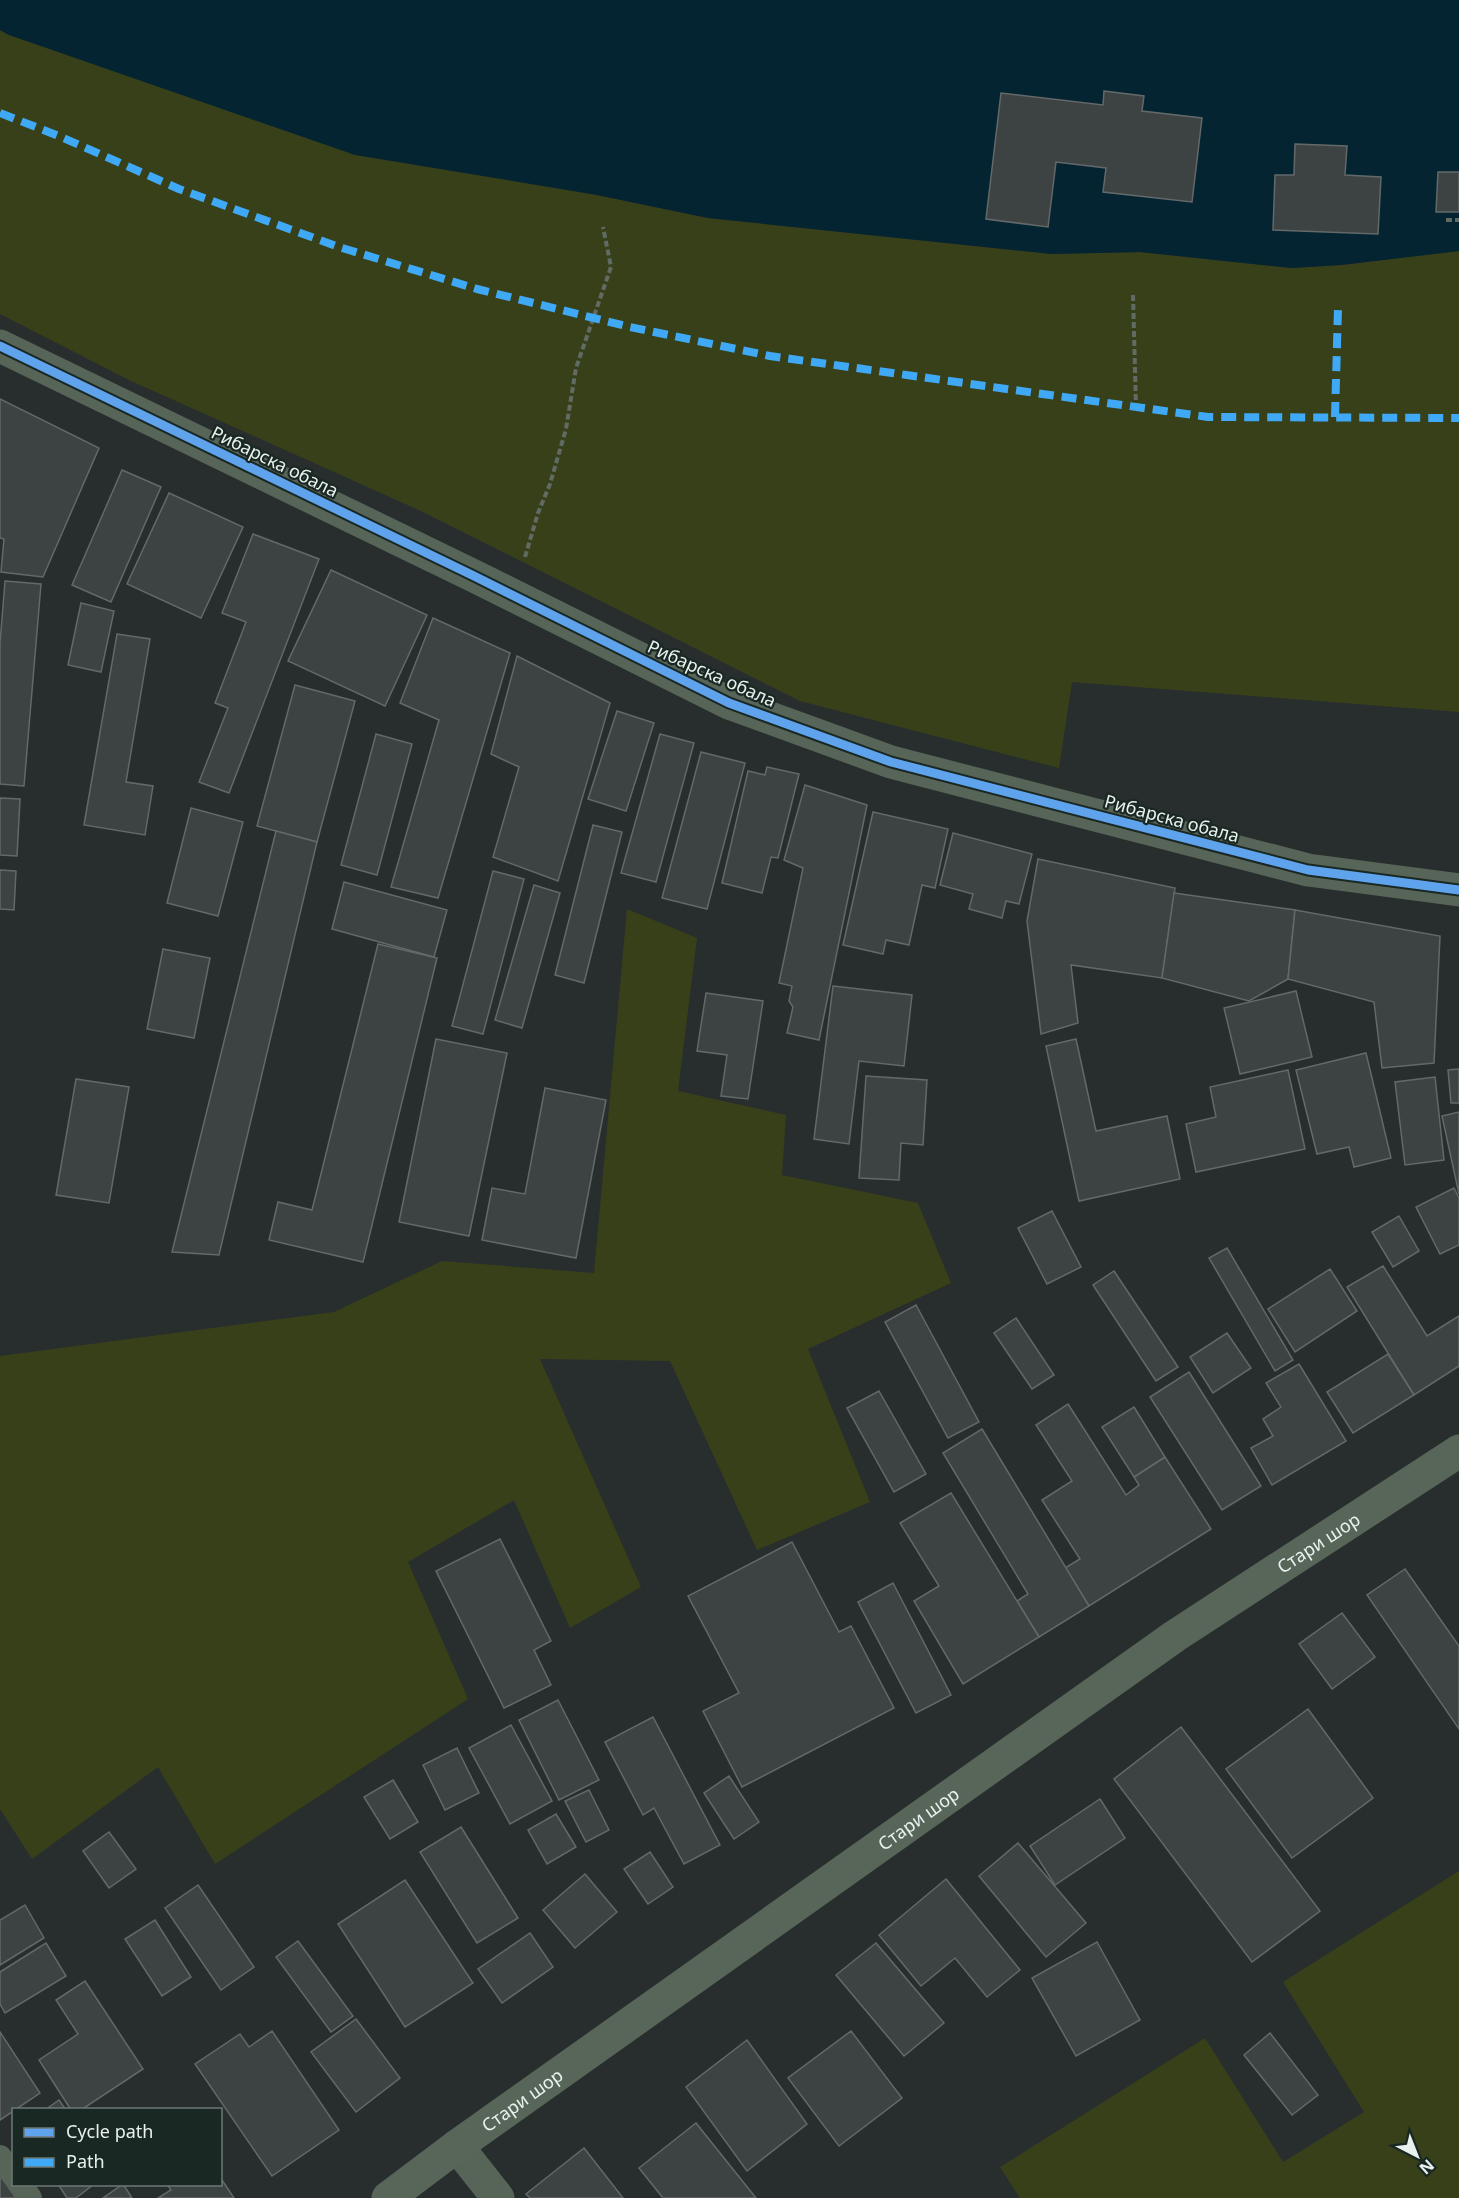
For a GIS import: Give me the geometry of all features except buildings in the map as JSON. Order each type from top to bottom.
[{"type":"main road","name":"Стари шор","points":[[387,2198],[1175,1636],[1459,1451]]},
{"type":"street","name":"Рибарска обала","points":[[0,346],[729,703],[891,762],[1308,870],[1459,890]]},
{"type":"street","points":[[457,2146],[498,2198]]},
{"type":"lane","points":[[0,2157],[12,2173]]},
{"type":"path","points":[[1446,220],[1459,220]]},
{"type":"path","points":[[510,594],[529,550],[538,513],[566,429],[576,368],[611,267],[603,227]]},
{"type":"path","points":[[1133,295],[1136,407]]},
{"type":"green space","points":[[0,30],[9,35],[597,195],[708,218],[1052,254],[1140,252],[1292,268],[1341,265],[1459,251],[1459,712],[1072,682],[1059,768],[800,701],[423,512],[129,380],[0,314]]},
{"type":"green space","points":[[627,909],[697,938],[678,1091],[786,1115],[782,1175],[918,1203],[951,1283],[808,1349],[870,1502],[757,1550],[670,1361],[540,1359],[641,1587],[570,1628],[514,1500],[408,1562],[468,1699],[215,1864],[158,1767],[32,1859],[0,1809],[0,1356],[334,1312],[442,1261],[594,1273]]},
{"type":"green space","points":[[1459,1871],[1459,2198],[1020,2198],[1000,2167],[1205,2038],[1283,2162],[1364,2112],[1283,1982]]},
{"type":"water","points":[[0,0],[1459,0],[1459,251],[1341,265],[1292,268],[1140,252],[1052,254],[708,218],[597,195],[355,155],[9,35],[0,30]]},
{"type":"marked path","points":[[0,113],[59,136],[179,189],[339,247],[477,289],[630,327],[770,356],[1208,417],[1459,418]]},
{"type":"marked path","points":[[1335,417],[1338,308]]},
{"type":"cycle path","points":[[0,346],[474,576],[729,703],[891,762],[1308,870],[1459,890]]}]
